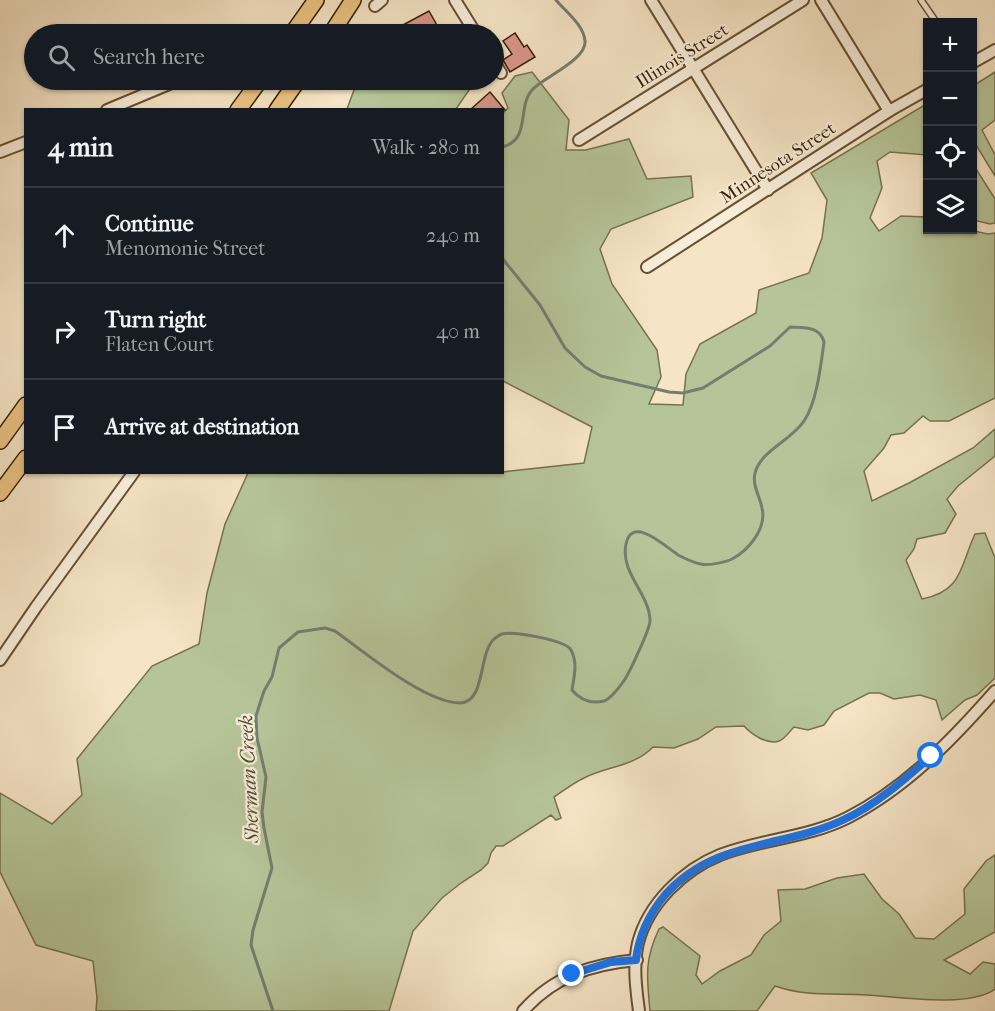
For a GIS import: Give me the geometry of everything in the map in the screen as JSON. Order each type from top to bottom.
[{"type":"main road","points":[[299,24],[316,0]]},
{"type":"main road","points":[[337,24],[353,0]]},
{"type":"main road","points":[[239,108],[253,90]]},
{"type":"main road","points":[[278,108],[291,90]]},
{"type":"main road","points":[[0,441],[24,408]]},
{"type":"main road","points":[[0,493],[24,461]]},
{"type":"street","points":[[455,0],[470,24]]},
{"type":"street","points":[[651,0],[768,190]]},
{"type":"street","name":"Illinois Street","points":[[579,140],[803,0]]},
{"type":"street","points":[[821,0],[889,111]]},
{"type":"street","points":[[977,60],[995,50]]},
{"type":"street","points":[[112,108],[155,90]]},
{"type":"street","name":"Minnesota Street","points":[[647,267],[923,91]]},
{"type":"street","points":[[0,152],[24,143]]},
{"type":"street","points":[[0,660],[133,474]]},
{"type":"street","points":[[639,1011],[636,989],[638,943],[648,918],[672,887],[689,872],[721,855],[814,831],[866,808],[892,790],[931,756],[971,718],[995,691]]},
{"type":"street","points":[[523,1011],[543,992],[572,974],[611,962],[636,960]]},
{"type":"lane","points":[[921,0],[933,18]]},
{"type":"green space","points":[[532,72],[569,120],[566,150],[586,150],[629,139],[647,179],[691,176],[693,197],[611,229],[600,249],[612,284],[657,350],[661,377],[649,404],[683,405],[686,374],[700,344],[756,313],[759,290],[809,273],[822,238],[827,200],[811,173],[923,106],[923,155],[890,152],[877,161],[882,188],[870,218],[879,231],[901,216],[923,217],[923,234],[995,233],[995,398],[949,421],[930,421],[923,416],[904,433],[891,435],[884,448],[864,471],[872,501],[973,448],[995,429],[995,456],[958,486],[947,499],[956,514],[945,533],[917,539],[914,549],[906,560],[922,599],[935,595],[945,590],[958,576],[975,534],[985,533],[995,558],[995,678],[977,695],[965,700],[942,720],[936,700],[920,695],[894,699],[880,693],[869,693],[834,711],[824,725],[808,730],[794,727],[779,741],[764,740],[744,726],[716,727],[698,739],[674,748],[653,747],[630,762],[578,781],[554,797],[561,818],[556,820],[551,815],[503,846],[496,846],[488,863],[442,898],[413,931],[389,1011],[96,1011],[93,961],[36,945],[0,872],[0,793],[52,824],[82,795],[77,759],[152,666],[199,644],[207,593],[225,524],[248,474],[504,474],[504,472],[584,463],[592,427],[504,382],[504,112],[508,108],[502,93],[515,76]]},
{"type":"green space","points":[[995,72],[995,120],[982,130],[995,155],[995,176],[977,147],[977,83]]},
{"type":"green space","points":[[354,90],[469,90],[457,108],[347,108]]},
{"type":"green space","points":[[977,170],[995,199],[995,223],[977,221]]},
{"type":"green space","points":[[995,855],[995,932],[944,960],[970,974],[983,962],[995,964],[995,989],[984,995],[952,1000],[933,1000],[809,993],[775,986],[757,1011],[650,1011],[649,960],[654,940],[659,929],[663,927],[700,956],[696,975],[702,984],[720,971],[751,955],[764,935],[781,921],[778,890],[805,889],[837,878],[864,874],[882,899],[899,914],[915,938],[934,939],[965,914],[964,889],[986,861]]},
{"type":"building","points":[[429,11],[436,24],[405,24]]},
{"type":"building","points":[[515,33],[524,47],[527,45],[535,57],[510,72],[504,59],[512,54],[504,40]]},
{"type":"building","points":[[490,92],[503,108],[472,108]]},
{"type":"waterway","name":"Sherman Creek","points":[[504,146],[511,143],[521,130],[525,104],[533,89],[573,61],[584,48],[585,41],[581,29],[556,0]]},
{"type":"waterway","name":"Sherman Creek","points":[[273,1011],[251,945],[253,930],[272,868],[262,812],[266,777],[257,738],[256,716],[264,691],[272,677],[279,648],[298,632],[325,628],[335,631],[412,685],[430,695],[460,703],[468,701],[474,695],[489,646],[494,639],[508,633],[527,635],[567,646],[574,660],[572,690],[586,701],[604,701],[626,678],[650,620],[645,601],[627,564],[626,544],[630,535],[635,532],[651,536],[680,556],[701,564],[732,559],[745,550],[755,538],[762,523],[762,508],[755,482],[758,465],[770,451],[799,428],[812,404],[818,383],[824,342],[815,330],[790,327],[770,346],[703,388],[683,393],[669,392],[601,376],[585,367],[565,348],[540,305],[504,260]]},
{"type":"route","points":[[572,974],[611,962],[636,960],[638,943],[648,918],[672,887],[689,872],[721,855],[814,831],[845,819],[892,790],[931,756]]}]
